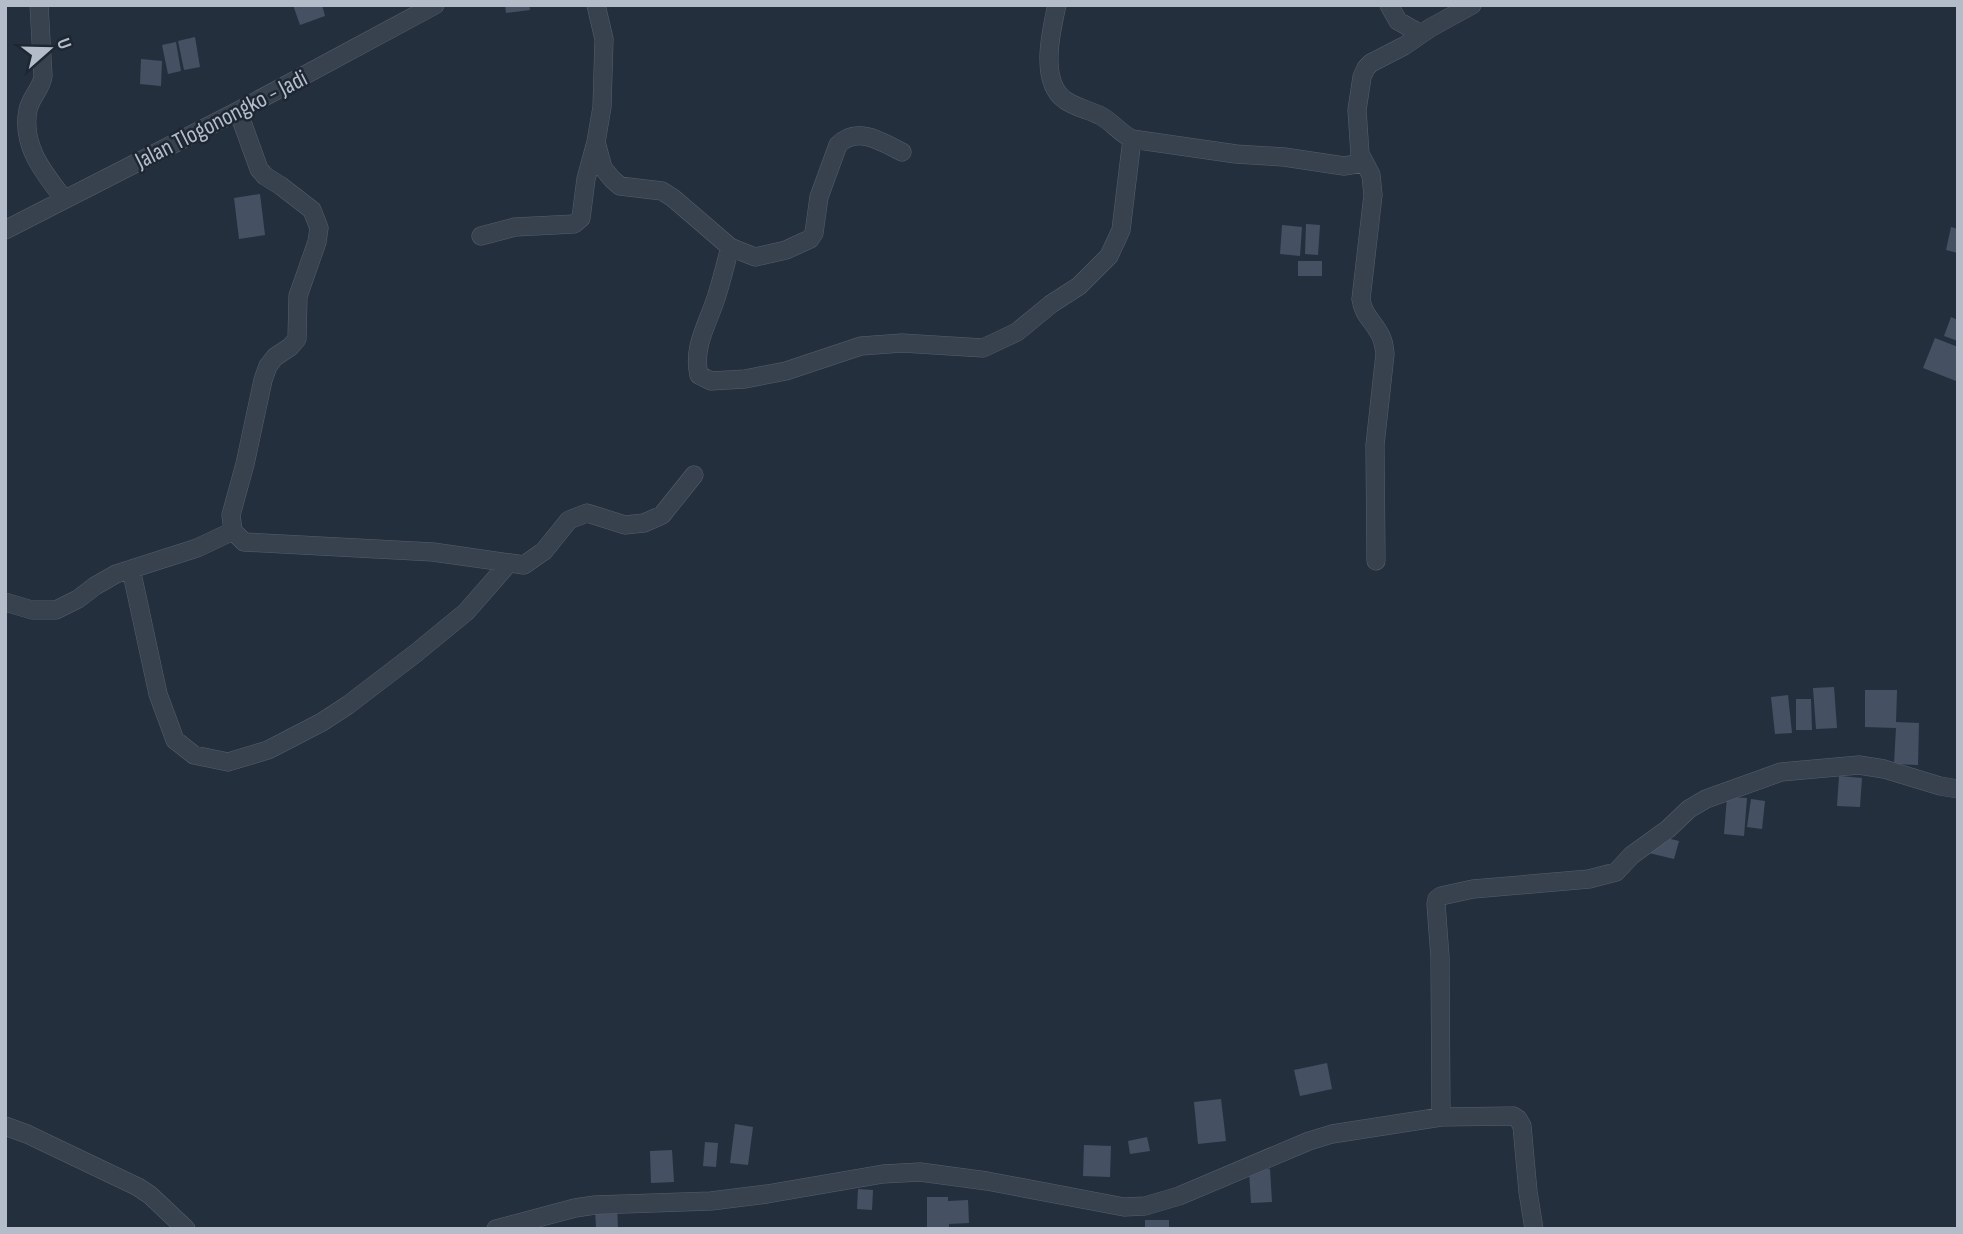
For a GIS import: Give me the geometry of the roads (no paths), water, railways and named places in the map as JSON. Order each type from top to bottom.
[{"type":"street","points":[[39,5],[43,82],[28,110],[29,133],[33,154],[64,199]]},
{"type":"street","name":"Jalan Tlogonongko - Jadi","points":[[5,230],[238,111],[435,5]]},
{"type":"street","points":[[481,236],[515,227],[565,226],[582,218],[586,179],[596,142],[604,66],[604,39],[596,5]]},
{"type":"street","points":[[1057,5],[1049,54],[1050,73],[1058,93],[1065,100],[1102,117],[1132,139],[1343,166],[1363,163]]},
{"type":"street","points":[[1389,5],[1398,21],[1421,34]]},
{"type":"street","points":[[1376,561],[1375,446],[1385,354],[1384,341],[1362,309],[1361,299],[1373,195],[1371,175],[1360,155],[1357,110],[1362,77],[1371,63],[1472,5]]},
{"type":"street","points":[[238,111],[259,169],[312,210],[319,228],[317,242],[298,296],[297,339],[275,357],[263,380],[231,515],[233,531],[244,542],[433,552],[524,565],[544,551],[569,520],[587,513],[625,525],[645,523],[662,515],[694,475]]},
{"type":"street","points":[[596,142],[603,168],[620,186],[662,191],[730,247],[755,257],[786,250],[810,239],[814,233],[818,197],[838,145],[843,139],[855,135],[872,137],[902,152]]},
{"type":"street","points":[[730,247],[716,298],[700,339],[696,362],[699,375],[711,381],[745,379],[786,371],[861,346],[902,343],[983,348],[1017,332],[1051,304],[1079,286],[1109,256],[1121,230],[1132,139]]},
{"type":"street","points":[[5,602],[32,610],[56,610],[116,574],[197,548],[233,531]]},
{"type":"street","points":[[131,569],[158,694],[175,740],[194,755],[228,762],[268,750],[348,705],[466,612],[509,563]]},
{"type":"street","points":[[1441,1116],[1440,957],[1436,904],[1441,896],[1473,889],[1603,877],[1616,872],[1632,855],[1668,829],[1689,809],[1706,799],[1781,772],[1859,765],[1958,789]]},
{"type":"street","points":[[496,1229],[595,1205],[711,1201],[883,1174],[920,1172],[986,1181],[1124,1207],[1145,1206],[1179,1196],[1309,1141],[1332,1134],[1441,1116],[1513,1116],[1518,1119],[1534,1229]]},
{"type":"street","points":[[5,1126],[138,1187],[186,1229]]}]
